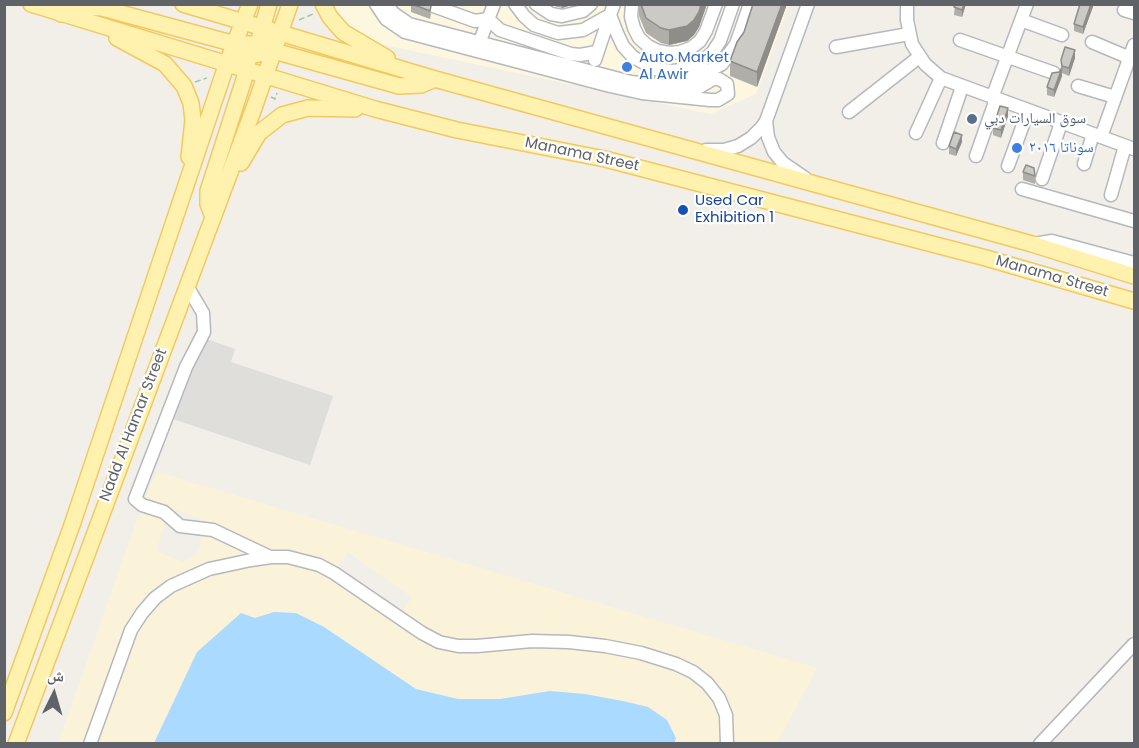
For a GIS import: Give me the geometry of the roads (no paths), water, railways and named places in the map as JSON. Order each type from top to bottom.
[{"type":"main road","points":[[32,4],[227,63]]},
{"type":"main road","name":"Manama Street","points":[[183,4],[414,73],[1032,244],[1134,276]]},
{"type":"main road","points":[[250,4],[243,22],[253,52],[266,75]]},
{"type":"main road","points":[[213,217],[208,204],[208,191],[269,4]]},
{"type":"main road","points":[[253,52],[280,33],[290,4]]},
{"type":"main road","points":[[324,7],[336,25],[351,38],[414,73]]},
{"type":"main road","points":[[60,14],[86,8],[102,8],[253,52],[399,86],[414,86],[435,79]]},
{"type":"main road","points":[[88,22],[157,59],[172,71],[184,86],[191,103],[193,120],[185,191]]},
{"type":"main road","name":"Nadd Al Hamar Street","points":[[4,713],[72,525],[227,63],[253,52]]},
{"type":"main road","name":"Manama Street","points":[[266,75],[375,109],[457,130],[605,159],[986,258],[1134,301]]},
{"type":"main road","name":"Nadd Al Hamar Street","points":[[16,744],[266,75]]},
{"type":"main road","points":[[219,202],[259,133],[282,115],[308,108],[375,109]]},
{"type":"street","points":[[376,4],[386,19],[405,33],[624,90],[710,100],[725,97],[728,89],[727,84],[718,78],[689,89],[631,82],[409,24],[393,13],[387,4]]},
{"type":"street","points":[[428,4],[475,21],[488,18]]},
{"type":"street","points":[[480,41],[494,4]]},
{"type":"street","points":[[515,4],[534,25],[558,33],[583,30],[612,10]]},
{"type":"street","points":[[536,4],[551,14],[562,16],[583,11],[591,4]]},
{"type":"street","points":[[632,4],[631,17],[639,38],[648,46],[669,53],[691,48],[700,41],[716,4]]},
{"type":"street","points":[[655,69],[673,71],[687,69],[712,53],[720,41],[733,4]]},
{"type":"street","points":[[612,10],[623,46],[633,57],[666,75],[683,78],[712,71],[730,55],[750,4]]},
{"type":"street","points":[[689,150],[716,150],[738,146],[757,133],[766,121],[808,4]]},
{"type":"street","points":[[976,156],[1027,4]]},
{"type":"street","points":[[904,5],[909,34],[919,57],[941,78],[1132,148],[1111,195]]},
{"type":"street","points":[[597,73],[595,59],[612,10]]},
{"type":"street","points":[[488,18],[501,30],[571,54],[589,55],[597,52]]},
{"type":"street","points":[[1022,20],[1062,35]]},
{"type":"street","points":[[710,21],[725,27]]},
{"type":"street","points":[[836,47],[909,34]]},
{"type":"street","points":[[960,40],[1054,73]]},
{"type":"street","points":[[1092,42],[1130,58]]},
{"type":"street","points":[[1084,164],[1116,97],[1134,45]]},
{"type":"street","points":[[849,112],[919,57]]},
{"type":"street","points":[[916,133],[941,78]]},
{"type":"street","points":[[1078,86],[1116,97]]},
{"type":"street","points":[[943,143],[962,87]]},
{"type":"street","points":[[1008,166],[1028,111]]},
{"type":"street","points":[[766,121],[770,145],[778,158],[816,186]]},
{"type":"street","points":[[1042,179],[1061,123]]},
{"type":"street","points":[[1022,189],[1134,221]]},
{"type":"street","points":[[1032,244],[1052,241],[1134,263]]},
{"type":"street","points":[[187,286],[204,313],[204,332],[186,367],[135,499],[142,505],[164,512],[180,526],[213,530],[271,557]]},
{"type":"street","points":[[90,744],[131,630],[155,598],[171,586],[209,569],[271,557],[296,559],[319,565],[439,642],[458,646],[532,641],[569,642],[641,653],[676,664],[693,672],[708,683],[719,698],[726,715],[728,744]]},
{"type":"street","points":[[1040,744],[1134,644]]},
{"type":"water","points":[[274,612],[296,613],[324,627],[416,689],[458,699],[500,699],[550,691],[623,701],[648,707],[667,720],[676,738],[674,744],[154,743],[197,652],[241,613],[255,618]]},
{"type":"place","name":"Auto Market Al Awir","points":[[627,67]]},
{"type":"place","name":"سوق السيارات دبي","points":[[972,119]]},
{"type":"place","name":"سوناتا ٢٠١٦","points":[[1017,148]]},
{"type":"place","name":"Used Car Exhibition 1","points":[[683,210]]}]
